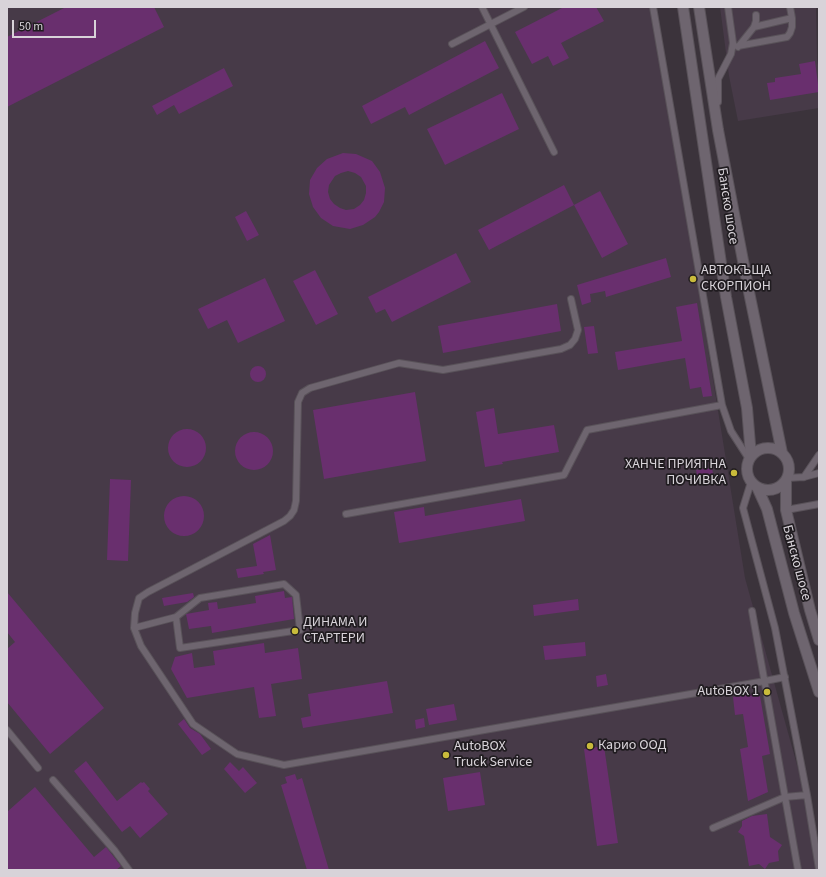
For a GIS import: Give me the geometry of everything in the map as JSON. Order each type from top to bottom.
[{"type":"main road","name":"Банско шосе","points":[[683,7],[726,297],[747,408],[750,458]]},
{"type":"main road","name":"Банско шосе","points":[[699,7],[718,130],[782,453]]},
{"type":"main road","points":[[766,447],[775,448],[782,453],[789,464],[789,471],[787,479],[781,486],[765,490],[754,484],[747,475],[746,467],[750,458],[757,450],[766,447]]},
{"type":"main road","name":"Банско шосе","points":[[787,479],[786,510],[810,610],[819,640]]},
{"type":"main road","name":"Банско шосе","points":[[754,484],[767,509],[794,613],[819,692]]},
{"type":"lane","points":[[482,7],[554,152]]},
{"type":"lane","points":[[452,44],[524,7]]},
{"type":"lane","points":[[653,7],[722,405],[732,431],[750,458]]},
{"type":"lane","points":[[728,7],[733,43],[731,54]]},
{"type":"lane","points":[[738,46],[787,37],[790,34],[792,27],[790,7]]},
{"type":"lane","points":[[718,130],[718,79],[731,54],[754,27],[756,15]]},
{"type":"lane","points":[[754,27],[792,18]]},
{"type":"lane","points":[[571,299],[578,330],[570,345],[562,348],[443,370],[399,363],[310,388],[302,393],[298,402],[296,501],[294,510],[284,521],[139,598],[135,613],[134,628],[141,646],[193,724],[237,754],[284,765],[765,681],[785,676]]},
{"type":"lane","points":[[346,514],[564,475],[587,430],[722,405]]},
{"type":"lane","points":[[804,477],[819,455]]},
{"type":"lane","points":[[787,479],[819,473]]},
{"type":"lane","points":[[754,484],[743,508],[775,628],[807,795],[819,869]]},
{"type":"lane","points":[[786,510],[819,504]]},
{"type":"lane","points":[[134,628],[176,618],[200,598],[284,584],[296,595],[300,630],[180,648],[176,618]]},
{"type":"lane","points":[[752,611],[798,870]]},
{"type":"lane","points":[[7,730],[38,768]]},
{"type":"lane","points":[[53,780],[129,870]]},
{"type":"lane","points":[[713,828],[785,797],[807,795]]},
{"type":"shaded area","points":[[7,7],[653,7],[745,578],[819,844],[819,870],[7,870]]},
{"type":"shaded area","points":[[720,7],[816,7],[819,108],[738,121],[729,76]]},
{"type":"building","points":[[66,7],[154,7],[164,27],[7,107],[7,37]]},
{"type":"building","points":[[564,7],[596,7],[604,21],[561,43],[569,58],[553,66],[548,56],[532,64],[515,32]]},
{"type":"building","points":[[485,41],[499,68],[409,115],[405,107],[371,124],[362,106]]},
{"type":"building","points":[[815,61],[819,92],[770,100],[767,83],[775,82],[775,78],[801,74],[799,64]]},
{"type":"building","points":[[224,68],[233,86],[179,114],[174,105],[157,115],[152,106]]},
{"type":"building","points":[[502,93],[519,129],[445,165],[427,129]]},
{"type":"building","points":[[343,153],[356,154],[372,161],[380,172],[385,188],[384,202],[375,217],[363,225],[350,229],[333,226],[321,218],[313,207],[309,194],[310,180],[317,168],[327,159]],"holes":[[[348,171],[361,177],[366,186],[366,193],[364,200],[360,205],[354,209],[346,210],[334,204],[330,199],[328,192],[329,185],[335,176],[341,173]]]},
{"type":"building","points":[[564,185],[574,205],[489,250],[478,230]]},
{"type":"building","points":[[600,191],[628,244],[602,258],[574,205]]},
{"type":"building","points":[[246,211],[259,235],[247,241],[235,217]]},
{"type":"building","points":[[456,253],[471,282],[392,322],[385,309],[376,313],[368,297]]},
{"type":"building","points":[[666,258],[671,277],[606,297],[605,291],[590,294],[591,302],[582,305],[577,285]]},
{"type":"building","points":[[315,270],[338,314],[316,325],[293,281]]},
{"type":"building","points":[[265,278],[285,321],[238,343],[227,320],[208,329],[198,309]]},
{"type":"building","points":[[697,303],[712,396],[703,397],[701,387],[690,389],[685,358],[618,370],[615,352],[682,341],[676,307]]},
{"type":"building","points":[[557,304],[561,331],[443,353],[438,326]]},
{"type":"building","points":[[594,326],[598,353],[588,354],[584,327]]},
{"type":"building","points":[[258,366],[265,371],[266,374],[261,381],[258,382],[251,377],[250,374],[255,367]]},
{"type":"building","points":[[415,392],[426,461],[324,479],[313,410]]},
{"type":"building","points":[[494,408],[498,434],[554,425],[559,452],[502,462],[503,464],[485,467],[476,412]]},
{"type":"building","points":[[183,429],[191,429],[201,434],[205,441],[205,455],[201,462],[191,467],[183,467],[173,462],[171,459],[168,452],[168,444],[173,434],[176,432]]},
{"type":"building","points":[[250,432],[258,432],[270,441],[273,451],[270,461],[264,467],[258,470],[250,470],[238,461],[235,455],[235,447],[244,435]]},
{"type":"building","points":[[712,468],[714,479],[698,481],[696,470]]},
{"type":"building","points":[[110,479],[131,480],[128,561],[107,560]]},
{"type":"building","points":[[184,496],[192,498],[198,502],[202,508],[204,516],[202,524],[198,530],[192,534],[184,536],[176,534],[170,530],[166,524],[164,516],[166,508],[170,502],[176,498]]},
{"type":"building","points":[[521,499],[525,521],[399,543],[394,512],[424,507],[425,516]]},
{"type":"building","points":[[270,535],[276,570],[263,572],[264,574],[238,578],[236,569],[257,566],[253,544]]},
{"type":"building","points":[[284,591],[285,598],[292,597],[294,619],[212,633],[211,626],[189,629],[186,614],[209,610],[208,603],[217,602],[218,609],[256,603],[255,596]]},
{"type":"building","points":[[7,592],[104,708],[50,754],[7,702],[7,649],[15,642],[7,632]]},
{"type":"building","points":[[193,593],[194,597],[187,602],[164,606],[162,598]]},
{"type":"building","points":[[578,599],[579,610],[534,616],[533,605]]},
{"type":"building","points":[[585,642],[586,656],[545,660],[543,646]]},
{"type":"building","points":[[264,643],[265,653],[298,648],[302,679],[271,684],[276,716],[259,718],[254,687],[187,698],[171,669],[175,657],[192,653],[194,668],[215,665],[213,651]]},
{"type":"building","points":[[606,674],[608,685],[597,687],[596,676]]},
{"type":"building","points":[[387,681],[393,713],[303,728],[301,718],[311,716],[308,694]]},
{"type":"building","points":[[757,693],[758,696],[760,696],[770,754],[762,756],[768,792],[748,801],[740,749],[748,747],[743,714],[735,715],[733,697]]},
{"type":"building","points":[[454,704],[457,720],[429,725],[426,709]]},
{"type":"building","points":[[424,718],[425,727],[416,729],[415,720]]},
{"type":"building","points":[[184,719],[190,728],[200,734],[211,749],[202,755],[178,724]]},
{"type":"building","points":[[604,746],[618,843],[597,846],[584,749]]},
{"type":"building","points":[[86,761],[117,801],[141,782],[144,782],[150,789],[148,791],[168,814],[140,838],[130,826],[122,832],[74,771]]},
{"type":"building","points":[[230,762],[239,771],[243,767],[257,783],[245,793],[224,769]]},
{"type":"building","points":[[480,772],[485,805],[448,811],[443,778]]},
{"type":"building","points":[[295,774],[297,780],[302,778],[329,870],[307,870],[281,785],[287,783],[285,777]]},
{"type":"building","points":[[35,787],[94,857],[106,847],[121,866],[116,870],[7,870],[7,812]]},
{"type":"building","points":[[767,814],[770,837],[782,845],[778,851],[779,861],[769,863],[765,869],[759,864],[749,866],[744,836],[738,832],[742,826],[742,821],[752,816]]},
{"type":"place","name":"АВТОКЪЩА СКОРПИОН","points":[[693,279]]},
{"type":"place","name":"ХАНЧЕ ПРИЯТНА ПОЧИВКА","points":[[734,473]]},
{"type":"place","name":"ДИНАМА И СТАРТЕРИ","points":[[295,631]]},
{"type":"place","name":"AutoBOX 1","points":[[767,692]]},
{"type":"place","name":"Карио ООД","points":[[590,746]]},
{"type":"place","name":"AutoBOX Truck Service","points":[[446,755]]}]
